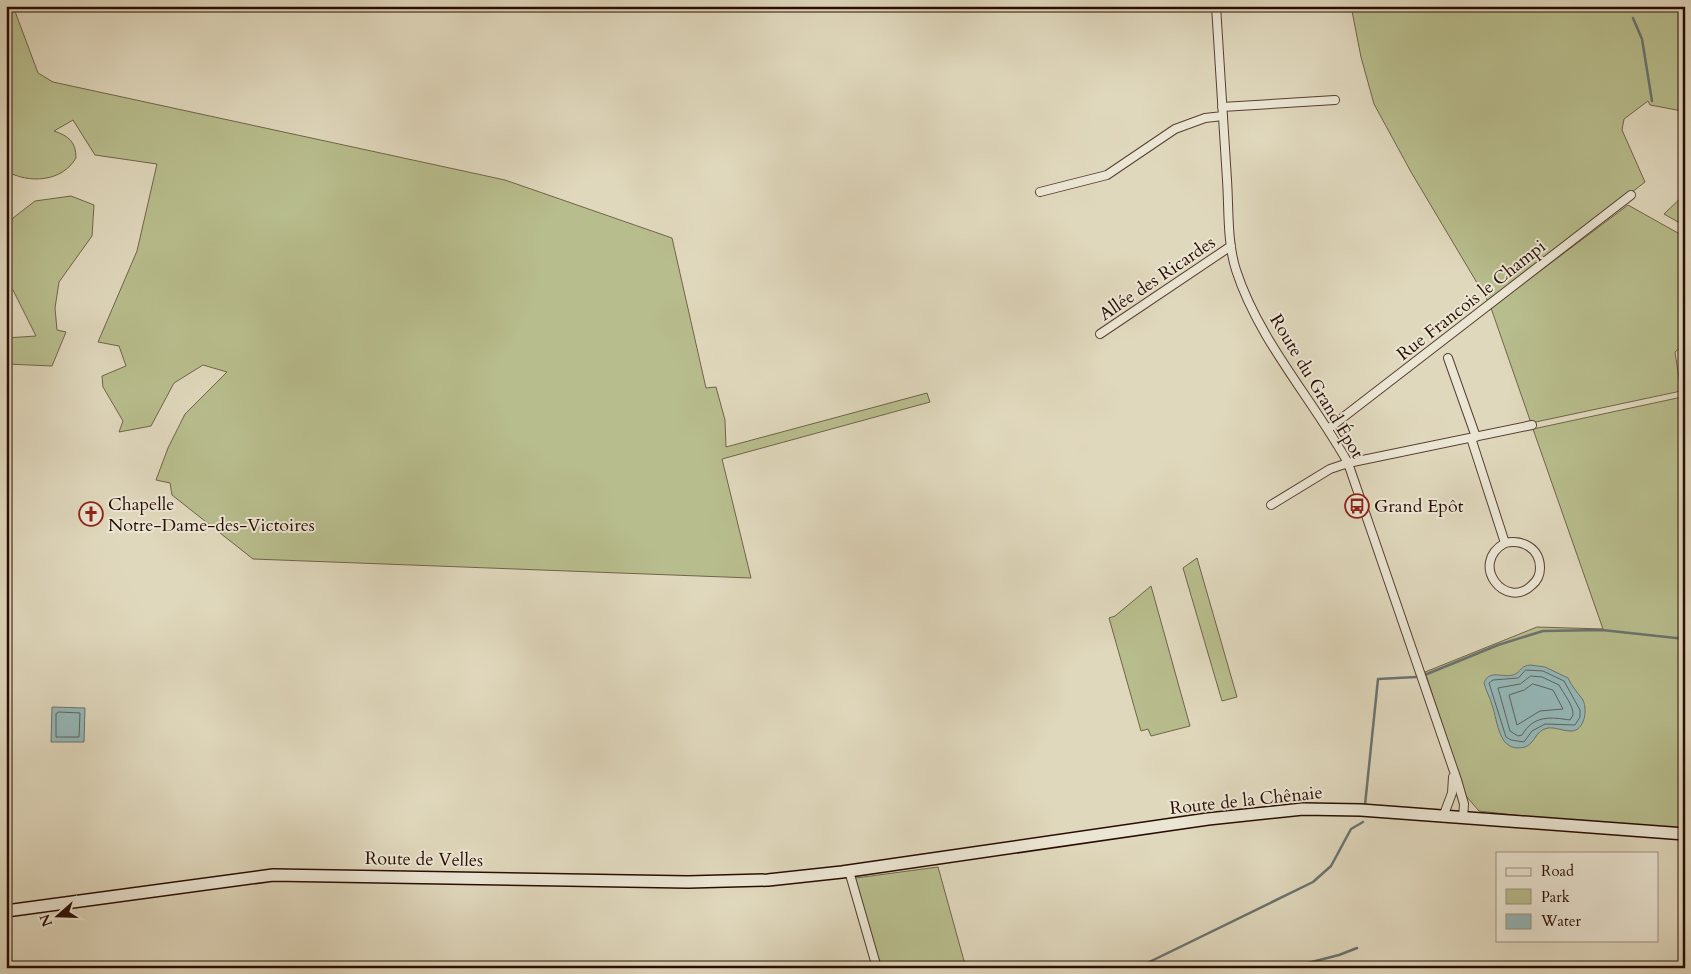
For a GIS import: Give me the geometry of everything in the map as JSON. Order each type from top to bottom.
[{"type":"main road","name":"Route de la Chênaie","points":[[846,872],[1268,812],[1343,809],[1685,834]]},
{"type":"main road","name":"Route de Velles","points":[[6,911],[272,875],[720,882],[777,880],[846,872]]},
{"type":"street","name":"Route du Grand Épot","points":[[1216,6],[1231,246],[1238,276],[1260,323],[1348,463],[1453,770],[1464,804],[1463,818]]},
{"type":"street","points":[[1222,107],[1335,100]]},
{"type":"street","points":[[1040,192],[1107,175],[1175,129],[1205,118],[1223,116]]},
{"type":"street","name":"Rue Francois le Champi","points":[[1328,429],[1631,195]]},
{"type":"street","name":"Allée des Ricardes","points":[[1100,334],[1231,246]]},
{"type":"street","points":[[1448,358],[1505,543]]},
{"type":"street","points":[[1271,505],[1330,470],[1348,463],[1532,425]]},
{"type":"street","points":[[1505,543],[1525,544],[1537,555],[1539,574],[1536,581],[1526,590],[1508,592],[1497,585],[1492,579],[1490,561],[1495,551],[1505,543]]},
{"type":"street","name":"Route du Grand Épot","points":[[1443,816],[1452,793],[1453,770]]},
{"type":"street","points":[[846,872],[877,968]]},
{"type":"green space","points":[[6,6],[13,6],[38,73],[53,82],[505,180],[672,238],[706,388],[716,387],[725,420],[726,447],[927,393],[930,402],[722,459],[751,578],[253,559],[172,495],[170,483],[156,480],[168,448],[185,414],[227,372],[203,365],[174,383],[151,426],[119,432],[123,421],[103,387],[102,376],[126,366],[119,346],[98,342],[137,251],[157,164],[95,155],[73,120],[54,131],[71,140],[75,148],[76,158],[70,166],[54,176],[35,179],[25,178],[6,171]]},
{"type":"green space","points":[[1351,6],[1685,6],[1685,114],[1682,111],[1650,105],[1648,101],[1624,119],[1622,130],[1645,182],[1489,303],[1411,172],[1374,104],[1361,57]]},
{"type":"green space","points":[[1685,194],[1685,226],[1664,214]]},
{"type":"green space","points":[[71,196],[94,205],[92,236],[59,282],[55,308],[57,330],[66,332],[52,366],[6,364],[6,338],[36,336],[13,290],[6,288],[6,230],[13,218],[35,201]]},
{"type":"green space","points":[[1628,205],[1685,237],[1685,344],[1675,352],[1681,391],[1531,423],[1491,308]]},
{"type":"green space","points":[[1682,397],[1685,414],[1685,828],[1575,822],[1479,811],[1466,796],[1425,672],[1537,627],[1603,629],[1533,429]]},
{"type":"green space","points":[[1197,558],[1237,697],[1222,701],[1183,568]]},
{"type":"green space","points":[[1151,586],[1190,726],[1151,736],[1148,729],[1141,731],[1109,618],[1115,616]]},
{"type":"green space","points":[[938,867],[966,968],[879,968],[854,880],[856,878]]},
{"type":"water","points":[[1530,665],[1545,667],[1568,678],[1583,700],[1585,715],[1582,724],[1575,730],[1544,729],[1540,731],[1531,743],[1525,747],[1516,748],[1509,746],[1501,735],[1484,683],[1490,676],[1513,675]]},
{"type":"water","points":[[52,707],[85,708],[84,742],[51,742]]},
{"type":"waterway","points":[[1633,18],[1642,39],[1652,101]]},
{"type":"waterway","points":[[1427,674],[1498,645],[1543,631],[1602,630],[1685,639]]},
{"type":"waterway","points":[[1365,805],[1378,679],[1416,677]]},
{"type":"waterway","points":[[1137,968],[1313,882],[1331,866],[1351,829],[1363,822]]},
{"type":"waterway","points":[[1288,968],[1339,955],[1357,948]]},
{"type":"place","name":"Grand Epôt","points":[[1357,506]]},
{"type":"place","name":"Chapelle Notre-Dame-des-Victoires","points":[[91,514]]}]
